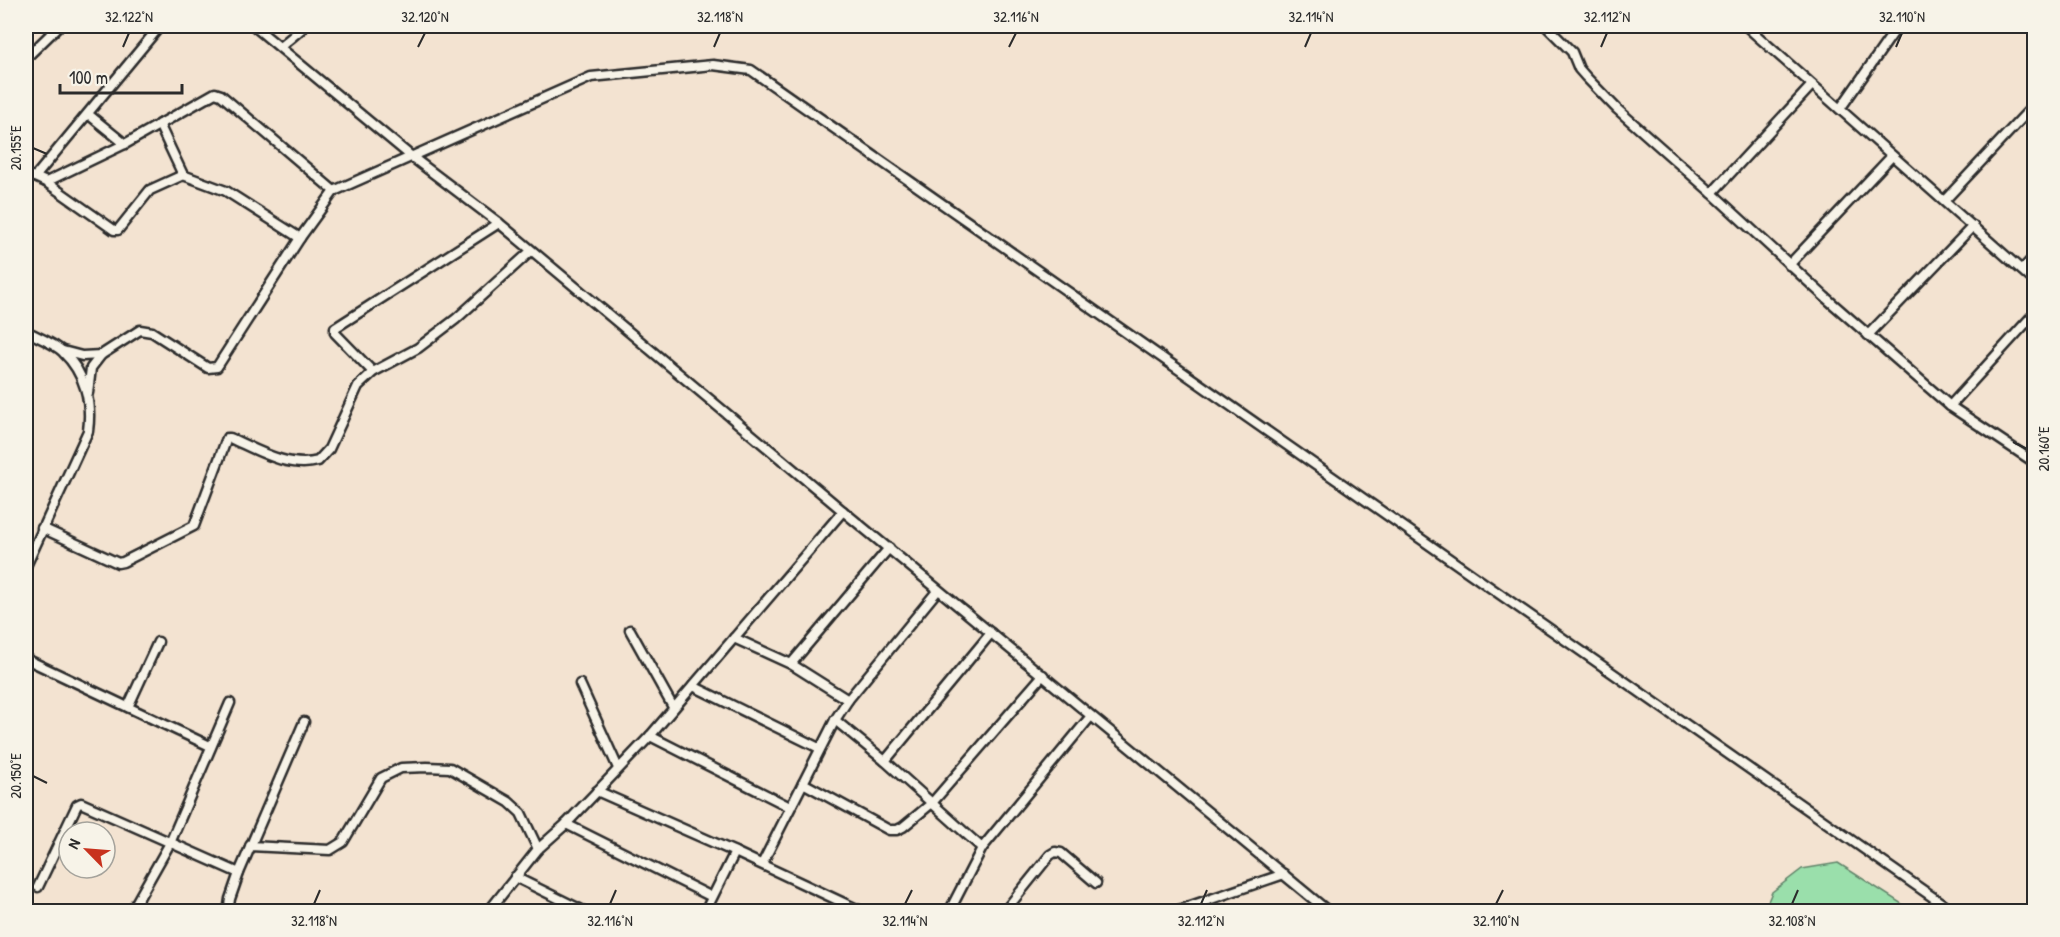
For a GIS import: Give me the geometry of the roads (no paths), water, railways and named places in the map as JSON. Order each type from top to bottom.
[{"type":"street","points":[[26,58],[59,26]]},
{"type":"street","points":[[35,177],[160,26]]},
{"type":"street","points":[[254,26],[412,157],[499,223],[938,590],[1329,912]]},
{"type":"street","points":[[280,47],[305,26]]},
{"type":"street","points":[[1546,26],[1572,52],[1586,77],[1617,109],[1789,265],[1950,406],[2034,462]]},
{"type":"street","points":[[1746,26],[2034,281]]},
{"type":"street","points":[[1840,109],[1898,26]]},
{"type":"street","points":[[26,566],[88,431],[90,415],[88,393],[91,368],[101,355],[140,330],[146,330],[208,368],[217,367],[300,238],[334,190],[591,77],[713,65],[751,70],[1954,912]]},
{"type":"street","points":[[1712,193],[1812,85]]},
{"type":"street","points":[[46,182],[124,144],[218,93],[334,190]]},
{"type":"street","points":[[1945,200],[2034,105]]},
{"type":"street","points":[[88,114],[124,144]]},
{"type":"street","points":[[159,124],[183,175],[226,191],[300,238]]},
{"type":"street","points":[[1789,265],[1892,156]]},
{"type":"street","points":[[26,175],[46,182],[114,230],[118,230],[150,190],[183,175]]},
{"type":"street","points":[[373,372],[335,333],[335,328],[499,223]]},
{"type":"street","points":[[1868,335],[1973,226]]},
{"type":"street","points":[[42,528],[118,562],[123,562],[194,526],[227,438],[298,464],[318,461],[328,448],[358,386],[373,372],[418,348],[456,319],[531,251]]},
{"type":"street","points":[[2022,270],[2034,257]]},
{"type":"street","points":[[1950,406],[2034,314]]},
{"type":"street","points":[[26,331],[62,351],[82,356],[101,355]]},
{"type":"street","points":[[62,351],[76,370],[88,393]]},
{"type":"street","points":[[488,912],[538,849],[566,824],[650,736],[843,511]]},
{"type":"street","points":[[791,664],[889,548]]},
{"type":"street","points":[[762,864],[835,720],[848,700],[938,590]]},
{"type":"street","points":[[630,630],[673,707]]},
{"type":"street","points":[[885,761],[991,633]]},
{"type":"street","points":[[734,638],[791,664],[848,700]]},
{"type":"street","points":[[128,707],[158,642]]},
{"type":"street","points":[[26,659],[210,746]]},
{"type":"street","points":[[803,783],[889,830],[897,830],[932,802],[1042,675]]},
{"type":"street","points":[[580,684],[618,768]]},
{"type":"street","points":[[693,686],[819,748]]},
{"type":"street","points":[[131,912],[170,843],[230,703]]},
{"type":"street","points":[[949,912],[982,848],[1091,716]]},
{"type":"street","points":[[835,720],[885,761],[982,848]]},
{"type":"street","points":[[228,912],[239,873],[304,722]]},
{"type":"street","points":[[650,736],[790,807]]},
{"type":"street","points":[[250,846],[330,850],[343,842],[381,778],[400,768],[427,767],[450,768],[509,802],[521,813],[538,849]]},
{"type":"street","points":[[597,791],[762,864],[863,912]]},
{"type":"street","points":[[38,886],[77,805],[81,804],[239,873]]},
{"type":"street","points":[[566,824],[712,897]]},
{"type":"street","points":[[705,912],[735,852]]},
{"type":"street","points":[[1004,912],[1050,855],[1055,852],[1061,853],[1096,883]]},
{"type":"street","points":[[1173,912],[1284,874]]},
{"type":"street","points":[[515,876],[586,912]]}]
